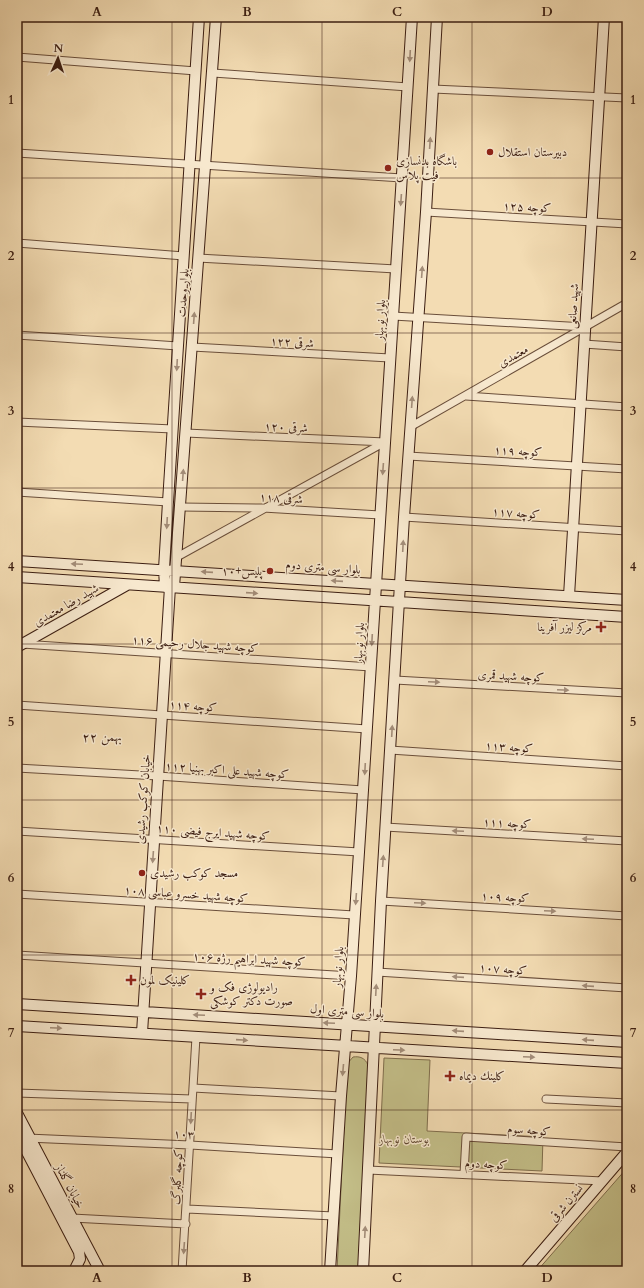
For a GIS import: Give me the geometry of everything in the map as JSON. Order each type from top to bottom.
[{"type":"main road","name":"بلوار وحدت","points":[[170,587],[164,569],[199,17]]},
{"type":"main road","name":"بلوار وحدت","points":[[170,587],[176,570],[216,17]]},
{"type":"main road","name":"بلوار نوبهار","points":[[330,1271],[341,1096],[351,976],[412,17]]},
{"type":"main road","points":[[363,1271],[385,827],[408,456],[426,212],[437,17]]},
{"type":"main road","name":"شهید صانعی","points":[[569,596],[604,17]]},
{"type":"main road","name":"بلوار سی متری دوم","points":[[17,561],[164,569],[627,600]]},
{"type":"main road","points":[[17,577],[627,616]]},
{"type":"main road","name":"شهید رضا معتمدی","points":[[19,645],[128,585]]},
{"type":"main road","name":"خیابان کوکب رشیدی","points":[[142,1033],[170,587]]},
{"type":"main road","name":"بلوار سی متری اول","points":[[17,1004],[627,1042]]},
{"type":"main road","points":[[17,1026],[627,1063]]},
{"type":"main road","name":"خیابان گلناز","points":[[17,1113],[21,1137],[79,1252],[80,1258],[74,1271]]},
{"type":"main road","name":"خیابان گلناز","points":[[21,1137],[72,1218],[100,1271]]},
{"type":"main road","name":"نسترن شرقی","points":[[525,1271],[627,1152]]},
{"type":"street","points":[[17,57],[196,71]]},
{"type":"street","points":[[213,73],[408,87]]},
{"type":"street","points":[[433,89],[627,98]]},
{"type":"street","points":[[17,153],[402,178]]},
{"type":"street","name":"کوچه ۱۲۵","points":[[426,212],[627,224]]},
{"type":"street","points":[[17,243],[184,256]]},
{"type":"street","points":[[198,258],[396,269]]},
{"type":"street","name":"معتمدی","points":[[410,427],[627,303]]},
{"type":"street","points":[[393,316],[585,327]]},
{"type":"street","points":[[17,335],[178,346]]},
{"type":"street","points":[[584,344],[627,347]]},
{"type":"street","name":"۱۲۲ شرقی","points":[[192,347],[390,358]]},
{"type":"street","points":[[466,396],[627,406]]},
{"type":"street","points":[[17,422],[173,429]]},
{"type":"street","name":"۱۲۰ شرقی","points":[[186,433],[385,442]]},
{"type":"street","points":[[177,557],[263,508],[385,442]]},
{"type":"street","name":"کوچه ۱۱۹","points":[[408,456],[627,469]]},
{"type":"street","points":[[17,492],[168,502]]},
{"type":"street","name":"۱۱۸ شرقی","points":[[181,507],[263,508],[380,515]]},
{"type":"street","name":"کوچه ۱۱۷","points":[[404,517],[627,531]]},
{"type":"street","name":"کوچه شهید جلال رحیمی ۱۱۶","points":[[19,645],[371,667]]},
{"type":"street","name":"کوچه شهید قمری","points":[[395,680],[627,693]]},
{"type":"street","name":"کوچه ۱۱۴","points":[[17,705],[367,729]]},
{"type":"street","name":"کوچه ۱۱۳","points":[[390,750],[627,766]]},
{"type":"street","name":"کوچه شهید علی اکبر بهنیا ۱۱۲","points":[[17,768],[363,790]]},
{"type":"street","name":"کوچه ۱۱۱","points":[[385,827],[627,841]]},
{"type":"street","name":"کوچه شهید ایرج فیضی ۱۱۰","points":[[17,831],[359,852]]},
{"type":"street","name":"کوچه شهید خسرو عباسی ۱۰۸","points":[[17,894],[354,915]]},
{"type":"street","name":"کوچه ۱۰۹","points":[[381,901],[627,916]]},
{"type":"street","name":"کوچه شهید ابراهیم رژه ۱۰۶","points":[[17,955],[351,976]]},
{"type":"street","name":"کوچه ۱۰۷","points":[[377,972],[627,988]]},
{"type":"street","name":"کوچه گلبرگ","points":[[182,1271],[196,1037]]},
{"type":"street","points":[[193,1088],[341,1096]]},
{"type":"street","points":[[17,1093],[192,1099]]},
{"type":"street","points":[[546,1099],[627,1103]]},
{"type":"street","name":"۱۰۳","points":[[21,1137],[338,1154]]},
{"type":"street","name":"کوچه سوم","points":[[464,1174],[466,1137],[627,1148]]},
{"type":"street","name":"کوچه دوم","points":[[368,1170],[603,1181]]},
{"type":"street","points":[[186,1209],[334,1216]]},
{"type":"street","points":[[72,1218],[186,1224]]},
{"type":"green space","points":[[353,1057],[362,1058],[368,1065],[359,1271],[337,1271],[347,1064]]},
{"type":"green space","name":"بوستان نوبهار","points":[[384,1058],[430,1060],[427,1131],[543,1137],[542,1171],[379,1163]]},
{"type":"green space","points":[[627,1168],[627,1271],[537,1271]]},
{"type":"place","name":"دبیرستان استقلال","points":[[490,152]]},
{"type":"place","name":"باشگاه بدنسازی فیت پلاس","points":[[388,168]]},
{"type":"place","name":"پلیس+۱۰","points":[[270,571]]},
{"type":"place","name":"مرکز لیزر آفرینا","points":[[601,627]]},
{"type":"place","name":"مسجد کوکب رشیدی","points":[[142,873]]},
{"type":"place","name":"کلینیک لمون","points":[[131,980]]},
{"type":"place","name":"رادیولوژی فک و صورت دکتر کوشکی","points":[[201,994]]},
{"type":"place","name":"كلينك ديماه","points":[[450,1076]]},
{"type":"district","name":"۲۲ بهمن","points":[[102,736]]}]
